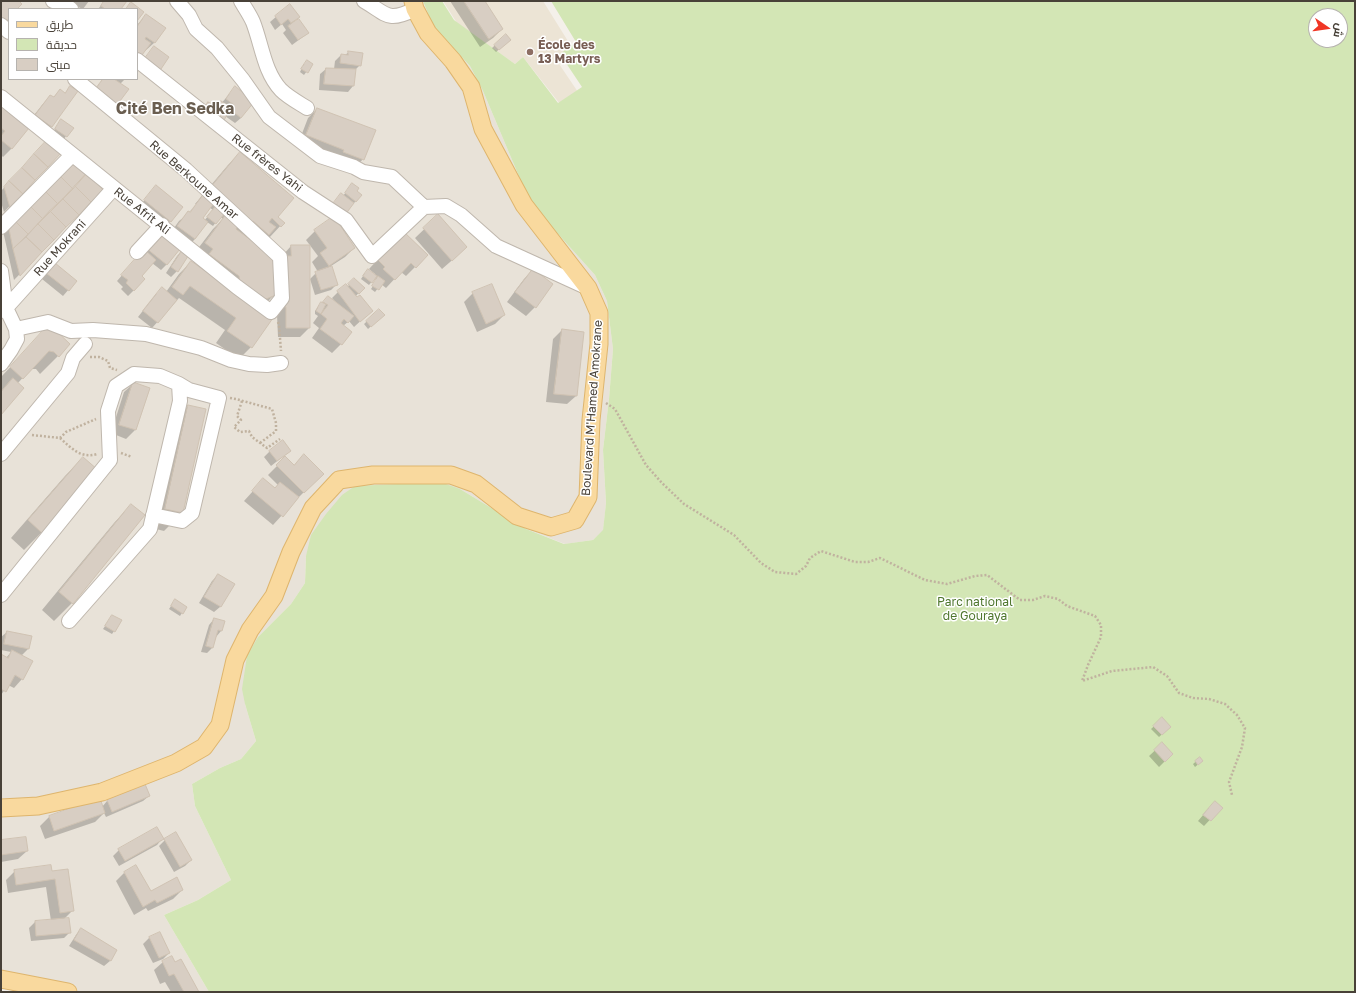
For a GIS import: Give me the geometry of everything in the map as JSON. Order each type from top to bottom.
[{"type":"main road","name":"Boulevard M'Hamed Amokrane","points":[[1,808],[38,806],[102,792],[176,763],[204,747],[220,725],[235,660],[250,630],[274,596],[291,552],[313,508],[339,480],[374,475],[451,475],[476,484],[517,516],[551,527],[575,520],[588,497],[591,420],[599,344],[599,313],[588,288],[524,205],[483,129],[470,87],[453,61],[428,33],[414,5]]},
{"type":"main road","points":[[1,979],[68,992]]},
{"type":"street","points":[[53,1],[70,8]]},
{"type":"street","points":[[177,1],[189,15],[196,29],[218,48],[269,117],[320,156],[354,167],[363,172],[392,177],[424,207],[446,206],[461,215],[496,246],[588,288]]},
{"type":"street","points":[[240,1],[253,20],[265,58],[266,68],[273,80],[282,91],[307,108]]},
{"type":"street","points":[[364,1],[388,16],[402,16],[414,5]]},
{"type":"street","name":"Rue frères Yahi","points":[[138,61],[302,192],[346,220],[372,256],[424,207]]},
{"type":"street","name":"Rue Berkoune Amar","points":[[76,80],[186,170],[280,257],[282,298],[271,312]]},
{"type":"street","name":"Rue Afrit Ali","points":[[1,97],[114,189],[162,225],[237,287],[271,312]]},
{"type":"street","points":[[1,227],[72,155]]},
{"type":"street","name":"Rue Mokrani","points":[[4,310],[114,189]]},
{"type":"street","points":[[136,252],[162,225]]},
{"type":"street","points":[[1,271],[4,310],[16,329],[17,339],[1,364]]},
{"type":"street","points":[[16,329],[48,322],[71,331],[94,330],[146,334],[194,346],[231,360],[249,364],[267,365],[281,363]]},
{"type":"street","points":[[1,454],[68,373],[73,358],[85,344]]},
{"type":"street","points":[[1,595],[110,460],[108,411],[116,386],[134,374],[160,376],[189,390],[219,398],[192,513],[182,521],[153,515]]},
{"type":"street","points":[[69,621],[150,529],[180,401],[179,384]]},
{"type":"path","points":[[271,312],[279,325],[281,363]]},
{"type":"path","points":[[85,344],[94,349],[89,357],[99,357],[108,361],[110,368],[118,370],[129,377]]},
{"type":"path","points":[[593,396],[615,409],[646,465],[662,483],[684,504],[734,535],[761,562],[775,572],[796,574],[806,566],[810,558],[821,551],[855,562],[868,562],[880,558],[925,580],[947,584],[975,576],[987,575],[1020,600],[1033,600],[1045,596],[1058,598],[1067,606],[1095,616],[1101,625],[1101,637],[1082,681],[1112,671],[1153,667],[1167,676],[1179,693],[1193,698],[1209,699],[1225,704],[1237,715],[1245,728],[1242,747],[1229,782],[1232,795]]},
{"type":"path","points":[[219,398],[236,399],[272,409],[276,423],[276,431],[260,443]]},
{"type":"path","points":[[242,401],[237,416],[241,420],[234,427],[240,432],[248,431],[252,437],[267,448],[280,438]]},
{"type":"path","points":[[60,438],[66,432],[90,422],[108,411]]},
{"type":"path","points":[[18,432],[23,435],[60,438],[69,447],[81,455],[92,456],[110,450],[132,457]]},
{"type":"shaded area","points":[[1,1],[423,1],[433,26],[470,66],[483,91],[526,193],[549,224],[595,275],[607,301],[613,349],[603,450],[606,503],[603,531],[593,540],[565,544],[526,529],[460,489],[306,556],[305,583],[291,604],[258,637],[245,704],[256,741],[241,759],[220,768],[192,784],[195,806],[231,880],[198,900],[164,915],[209,992],[68,992],[1,979]]},
{"type":"shaded area","name":"École des 13 Martyrs","points":[[443,1],[543,1],[571,46],[555,58],[578,92],[560,104],[523,57],[515,64],[457,23]]},
{"type":"green space","name":"Parc national de Gouraya","points":[[423,1],[442,1],[454,20],[515,64],[523,57],[558,103],[582,87],[560,54],[576,42],[551,1],[1355,1],[1355,992],[209,992],[164,915],[198,900],[231,880],[195,806],[192,784],[220,768],[241,759],[256,741],[242,689],[247,656],[258,637],[291,604],[305,583],[306,556],[311,535],[342,495],[355,486],[440,482],[460,489],[526,529],[564,544],[593,540],[603,530],[606,503],[603,450],[613,349],[607,301],[595,275],[549,224],[526,193],[483,91],[470,66],[433,26]]},
{"type":"building","points":[[1,1],[19,1],[22,4],[18,8],[8,8],[8,19],[6,22],[1,17]]},
{"type":"building","points":[[104,1],[127,1],[122,8],[104,8],[101,6]]},
{"type":"building","points":[[464,1],[485,1],[503,29],[489,39]]},
{"type":"building","points":[[131,2],[144,12],[138,20],[138,8],[127,8]]},
{"type":"building","points":[[290,4],[300,17],[291,23],[288,19],[281,25],[275,16]]},
{"type":"building","points":[[146,14],[166,28],[155,43],[146,37],[145,39],[151,43],[142,55],[138,53],[138,26]]},
{"type":"building","points":[[299,19],[309,33],[298,40],[288,26]]},
{"type":"building","points":[[506,34],[511,40],[499,50],[494,45]]},
{"type":"building","points":[[154,46],[169,57],[159,72],[143,61]]},
{"type":"building","points":[[348,51],[363,53],[361,66],[340,63],[341,54],[348,55]]},
{"type":"building","points":[[307,60],[313,64],[308,73],[301,69]]},
{"type":"building","points":[[326,68],[356,69],[354,86],[324,84]]},
{"type":"building","points":[[102,80],[116,80],[129,89],[117,105],[95,90]]},
{"type":"building","points":[[70,86],[78,91],[52,127],[35,115],[50,95],[54,97],[60,89],[65,93]]},
{"type":"building","points":[[235,86],[254,102],[241,118],[230,109],[234,105],[226,99]]},
{"type":"building","points":[[221,101],[227,105],[224,110],[218,106]]},
{"type":"building","points":[[208,102],[228,113],[223,122],[204,111]]},
{"type":"building","points":[[1,105],[29,128],[12,149],[1,140],[1,136],[5,131],[1,128]]},
{"type":"building","points":[[317,108],[376,130],[364,160],[343,152],[344,150],[306,135]]},
{"type":"building","points":[[61,119],[74,128],[67,137],[55,129]]},
{"type":"building","points":[[47,140],[61,153],[48,167],[34,154]]},
{"type":"building","points":[[240,152],[294,198],[278,217],[285,223],[281,227],[272,218],[269,222],[276,227],[269,235],[253,221],[251,223],[211,187]]},
{"type":"building","points":[[34,154],[48,167],[35,180],[22,168]]},
{"type":"building","points":[[73,159],[87,173],[73,189],[58,174]]},
{"type":"building","points":[[22,168],[35,180],[23,194],[9,181]]},
{"type":"building","points":[[87,173],[103,190],[91,202],[75,186]]},
{"type":"building","points":[[58,174],[73,189],[58,204],[43,189]]},
{"type":"building","points":[[9,181],[23,194],[10,208],[4,187]]},
{"type":"building","points":[[352,183],[359,188],[357,191],[362,195],[356,202],[345,193]]},
{"type":"building","points":[[156,185],[183,207],[171,222],[144,200]]},
{"type":"building","points":[[75,186],[91,202],[79,215],[63,199]]},
{"type":"building","points":[[43,189],[58,204],[43,219],[28,204]]},
{"type":"building","points":[[341,193],[354,203],[345,215],[332,205]]},
{"type":"building","points":[[203,195],[214,203],[203,218],[208,222],[195,239],[177,226],[188,211],[190,212]]},
{"type":"building","points":[[63,199],[79,215],[66,227],[50,211]]},
{"type":"building","points":[[28,204],[43,219],[28,234],[13,219]]},
{"type":"building","points":[[216,206],[225,213],[216,224],[207,217]]},
{"type":"building","points":[[50,211],[66,227],[54,240],[38,224]]},
{"type":"building","points":[[438,214],[467,247],[452,261],[423,228]]},
{"type":"building","points":[[225,216],[238,226],[236,229],[276,259],[276,295],[261,301],[240,284],[239,276],[209,254],[213,249],[205,243]]},
{"type":"building","points":[[334,216],[355,248],[329,266],[320,253],[327,248],[314,230]]},
{"type":"building","points":[[13,219],[28,234],[13,249],[8,224]]},
{"type":"building","points":[[38,224],[54,240],[42,252],[26,237]]},
{"type":"building","points":[[403,231],[428,255],[416,268],[411,263],[395,280],[383,269],[385,267],[377,259]]},
{"type":"building","points":[[159,232],[180,249],[167,265],[146,248]]},
{"type":"building","points":[[26,237],[42,252],[20,276],[13,249]]},
{"type":"building","points":[[291,245],[310,245],[310,328],[286,328],[284,256],[291,256]]},
{"type":"building","points":[[144,249],[156,260],[142,276],[145,279],[134,291],[126,283],[128,280],[121,275]]},
{"type":"building","points":[[183,249],[190,253],[178,272],[171,267]]},
{"type":"building","points":[[191,261],[273,318],[252,348],[227,331],[236,318],[190,286],[183,295],[172,287]]},
{"type":"building","points":[[55,263],[77,281],[69,291],[46,273]]},
{"type":"building","points":[[332,266],[338,285],[321,290],[315,272]]},
{"type":"building","points":[[368,269],[377,276],[372,283],[363,276]]},
{"type":"building","points":[[533,269],[553,284],[536,308],[515,292]]},
{"type":"building","points":[[378,276],[385,281],[379,290],[372,286]]},
{"type":"building","points":[[354,278],[365,288],[359,294],[348,284]]},
{"type":"building","points":[[346,284],[357,297],[360,295],[373,311],[360,322],[337,291]]},
{"type":"building","points":[[492,284],[505,315],[486,324],[472,292]]},
{"type":"building","points":[[162,287],[177,300],[158,323],[143,311]]},
{"type":"building","points":[[328,296],[354,316],[348,323],[344,319],[341,323],[352,332],[342,345],[320,329],[327,319],[321,314],[328,305],[323,302]]},
{"type":"building","points":[[321,302],[326,304],[321,314],[316,311]]},
{"type":"building","points":[[379,309],[385,315],[371,327],[366,321]]},
{"type":"building","points":[[49,324],[70,344],[59,357],[54,352],[49,351],[23,379],[10,367]]},
{"type":"building","points":[[562,329],[584,332],[577,396],[554,394]]},
{"type":"building","points":[[13,378],[24,388],[1,415],[1,392]]},
{"type":"building","points":[[133,382],[150,388],[136,430],[119,425]]},
{"type":"building","points":[[188,405],[206,409],[183,513],[165,509]]},
{"type":"building","points":[[283,440],[291,451],[277,461],[269,451]]},
{"type":"building","points":[[304,454],[324,474],[304,493],[276,465],[285,456],[294,465]]},
{"type":"building","points":[[83,457],[98,470],[42,533],[28,520]]},
{"type":"building","points":[[263,478],[275,488],[280,482],[299,497],[283,517],[252,491]]},
{"type":"building","points":[[131,504],[145,515],[73,604],[59,592]]},
{"type":"building","points":[[218,574],[235,584],[221,607],[204,597]]},
{"type":"building","points":[[175,599],[187,607],[183,614],[171,606]]},
{"type":"building","points":[[112,615],[122,620],[115,632],[105,626]]},
{"type":"building","points":[[214,618],[225,621],[222,631],[218,630],[213,648],[206,646]]},
{"type":"building","points":[[7,631],[32,636],[29,649],[4,644]]},
{"type":"building","points":[[12,650],[33,661],[23,680],[15,675],[6,692],[1,689],[1,654],[8,658]]},
{"type":"building","points":[[1162,717],[1171,727],[1162,735],[1153,726]]},
{"type":"building","points":[[1162,742],[1173,754],[1165,762],[1154,750]]},
{"type":"building","points":[[1200,757],[1203,761],[1198,765],[1195,761]]},
{"type":"building","points":[[145,784],[150,796],[112,812],[107,800]]},
{"type":"building","points":[[100,798],[105,813],[54,831],[49,816]]},
{"type":"building","points":[[1215,801],[1223,808],[1211,821],[1203,815]]},
{"type":"building","points":[[157,827],[164,839],[125,861],[118,849]]},
{"type":"building","points":[[176,832],[192,860],[180,867],[164,839]]},
{"type":"building","points":[[26,837],[28,851],[1,855],[1,840]]},
{"type":"building","points":[[51,865],[52,871],[68,869],[74,911],[60,913],[55,879],[16,885],[14,870]]},
{"type":"building","points":[[136,865],[151,891],[177,877],[183,890],[157,903],[155,900],[143,907],[124,872]]},
{"type":"building","points":[[69,918],[71,933],[36,936],[35,921]]},
{"type":"building","points":[[81,928],[117,950],[111,961],[74,940]]},
{"type":"building","points":[[160,932],[170,953],[159,958],[149,937]]},
{"type":"building","points":[[172,956],[175,962],[181,959],[199,992],[184,992],[174,974],[169,976],[162,961]]},
{"type":"place","name":"École des 13 Martyrs","points":[[530,52]]},
{"type":"district","name":"Cité Ben Sedka","points":[[175,109]]}]
